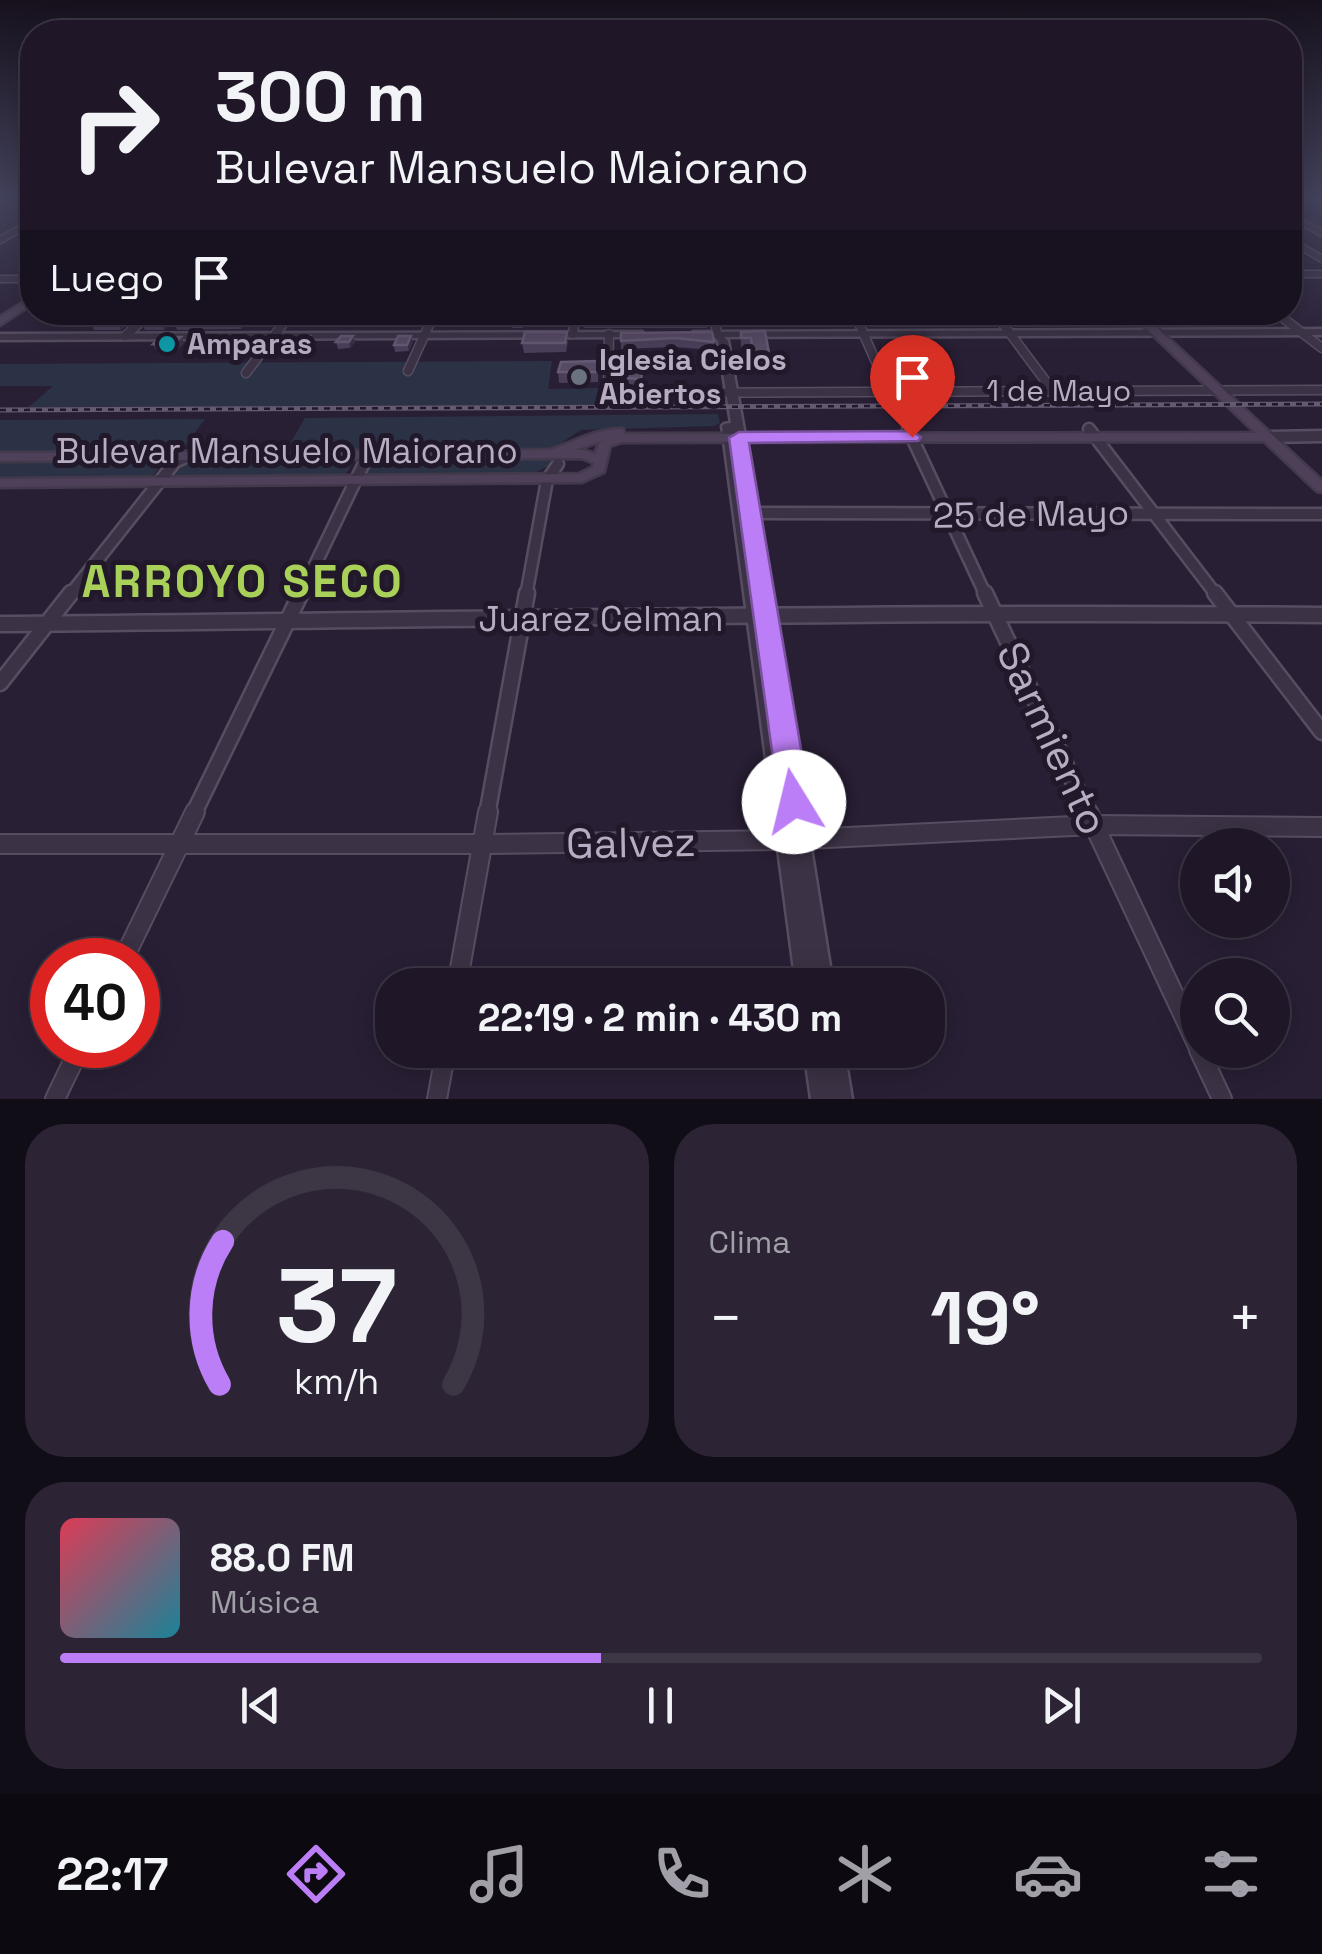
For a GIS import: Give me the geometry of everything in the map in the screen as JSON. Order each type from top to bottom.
[{"type":"main road","points":[[1148,325],[1322,488]]},
{"type":"main road","name":"Bulevar Mansuelo Maiorano","points":[[575,478],[560,472],[564,455],[598,434],[1263,432]]},
{"type":"main road","name":"Bulevar Mansuelo Maiorano","points":[[0,483],[547,480],[595,473],[610,440],[734,434]]},
{"type":"main road","name":"Bulevar Mansuelo Maiorano","points":[[0,457],[601,456]]},
{"type":"street","points":[[126,336],[138,325]]},
{"type":"street","points":[[246,372],[281,325]]},
{"type":"street","points":[[408,371],[429,325]]},
{"type":"street","points":[[572,334],[574,325]]},
{"type":"street","points":[[716,325],[793,839],[805,968]]},
{"type":"street","points":[[860,325],[890,392]]},
{"type":"street","points":[[1003,325],[1053,391]]},
{"type":"street","points":[[1293,325],[1322,348]]},
{"type":"street","points":[[681,334],[1322,332]]},
{"type":"street","name":"1 de Mayo","points":[[609,334],[608,388],[616,392],[1322,390]]},
{"type":"street","points":[[0,337],[645,334]]},
{"type":"street","points":[[1091,432],[1322,732]]},
{"type":"street","name":"Bulevar Mansuelo Maiorano","points":[[1263,432],[1322,436]]},
{"type":"street","name":"Sarmiento","points":[[910,433],[1180,1009]]},
{"type":"street","points":[[598,434],[601,456]]},
{"type":"street","points":[[460,968],[547,480],[564,455]]},
{"type":"street","points":[[0,683],[175,462],[185,456]]},
{"type":"street","points":[[134,938],[367,456]]},
{"type":"street","name":"25 de Mayo","points":[[745,513],[1322,514]]},
{"type":"street","name":"Juarez Celman","points":[[0,624],[761,618],[994,612],[1322,615]]},
{"type":"street","name":"Galvez","points":[[0,844],[482,844],[793,839],[1094,825],[1322,827]]},
{"type":"street","points":[[793,839],[819,968]]},
{"type":"street","points":[[55,1099],[70,1068]]},
{"type":"street","points":[[437,1099],[443,1068]]},
{"type":"street","points":[[819,1068],[823,1099]]},
{"type":"street","points":[[835,1068],[840,1099]]},
{"type":"street","name":"Sarmiento","points":[[1207,1068],[1222,1099]]},
{"type":"shaded area","points":[[552,361],[548,389],[599,388],[597,396],[602,400],[716,399],[718,406],[29,407],[53,386],[0,386],[0,364]]},
{"type":"shaded area","points":[[718,414],[720,423],[713,426],[581,430],[549,451],[287,449],[305,418]]},
{"type":"shaded area","points":[[205,419],[179,454],[0,454],[0,420]]},
{"type":"shaded area","points":[[347,458],[353,462],[344,477],[168,478],[185,460]]},
{"type":"shaded area","points":[[548,458],[551,465],[531,474],[365,474],[369,465],[382,459]]},
{"type":"shaded area","points":[[0,459],[147,460],[161,464],[154,475],[142,480],[0,481]]},
{"type":"building","points":[[765,331],[769,353],[753,353],[751,338],[741,338],[741,332]]},
{"type":"building","points":[[525,332],[567,332],[565,343],[522,343]]},
{"type":"building","points":[[712,332],[714,342],[675,338],[621,341],[621,333]]},
{"type":"building","points":[[301,336],[310,336],[305,344],[294,344]]},
{"type":"building","points":[[341,336],[353,336],[349,342],[336,342]]},
{"type":"building","points":[[398,336],[411,336],[407,345],[394,345]]},
{"type":"building","points":[[160,337],[181,337],[174,344],[153,344]]},
{"type":"building","points":[[598,361],[597,372],[558,372],[561,362]]},
{"type":"building","points":[[631,361],[644,361],[641,379],[625,378]]},
{"type":"railway","points":[[0,410],[1322,404]]},
{"type":"place","name":"Amparas","points":[[167,344]]},
{"type":"place","name":"Iglesia Cielos Abiertos","points":[[579,377]]},
{"type":"district","name":"ARROYO SECO","points":[[243,581]]},
{"type":"route","points":[[794,802],[739,438],[912,437]]}]
